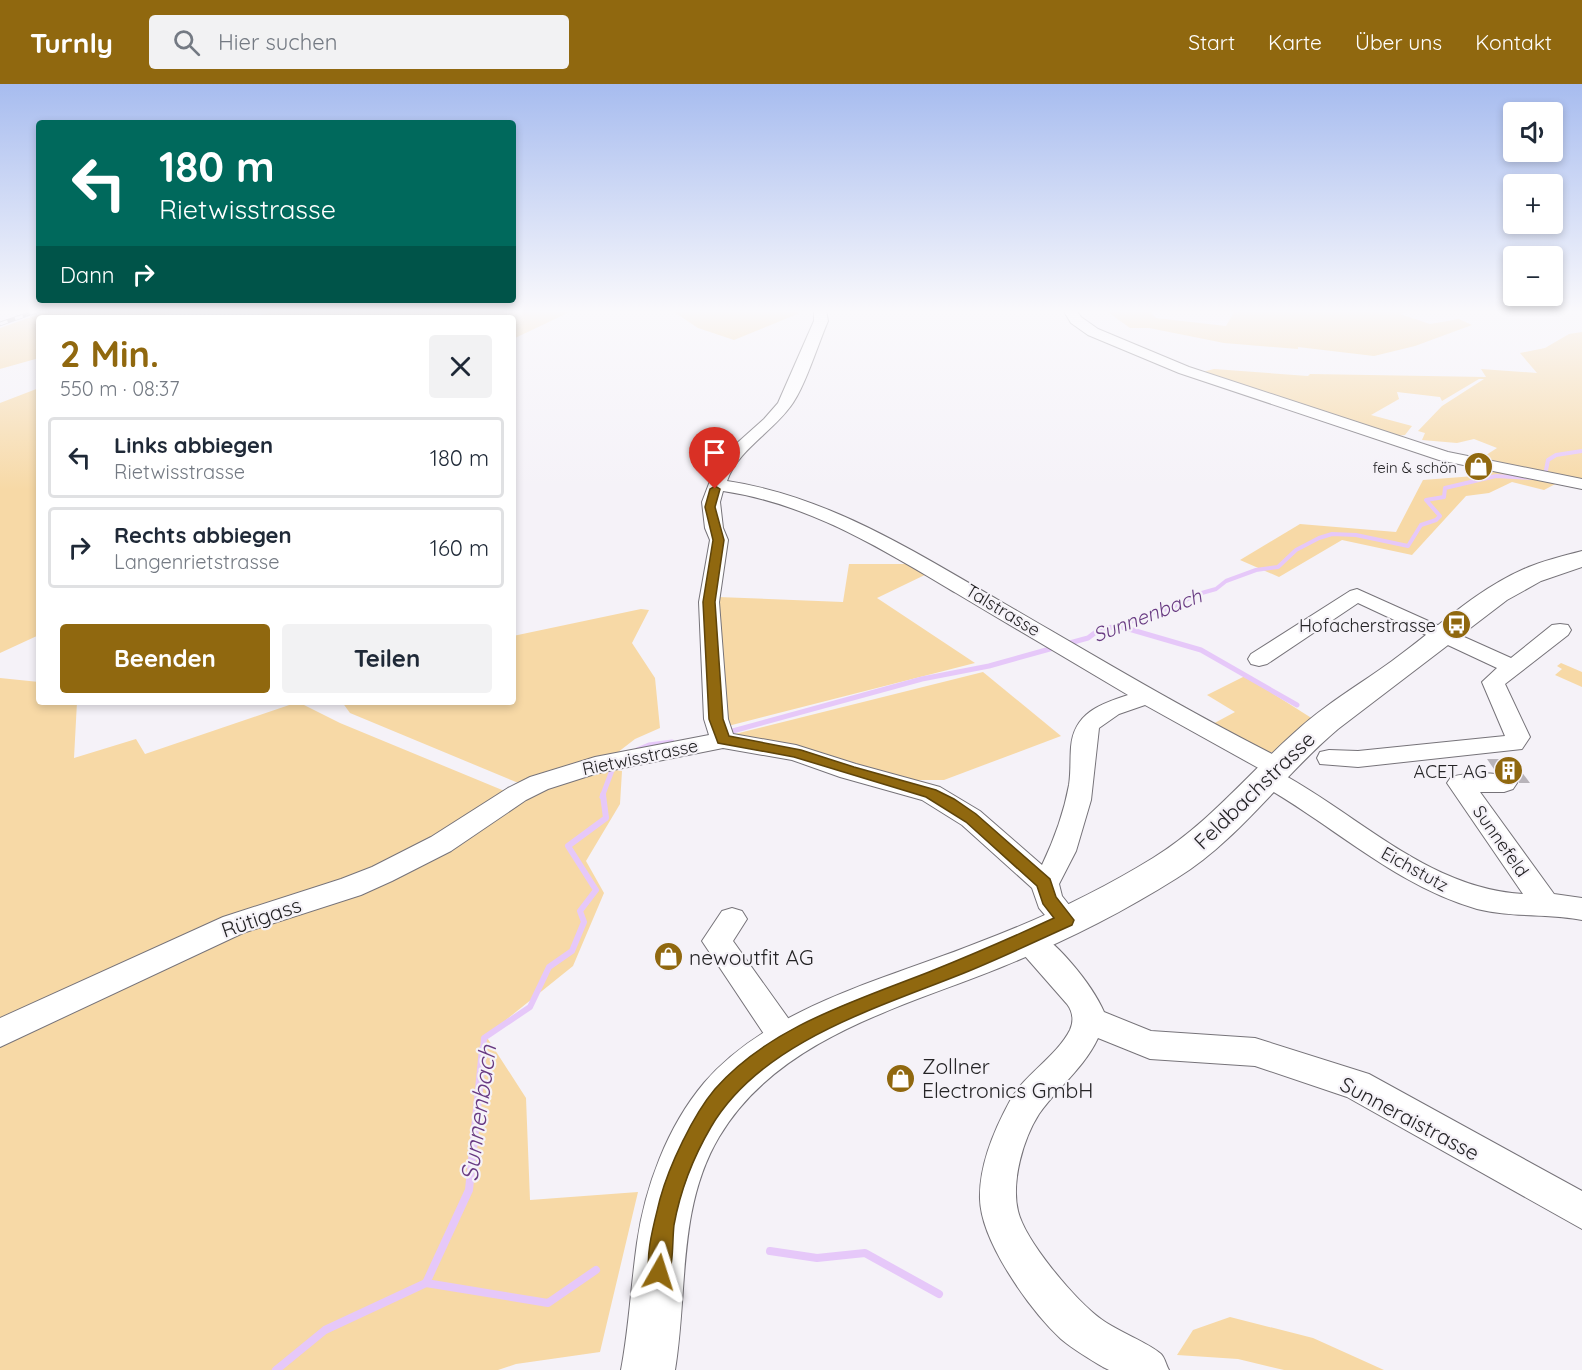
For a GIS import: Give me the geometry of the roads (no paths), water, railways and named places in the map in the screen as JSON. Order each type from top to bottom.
[{"type":"main road","name":"Feldbachstrasse","points":[[648,1370],[653,1348],[664,1225],[674,1186],[703,1121],[721,1096],[739,1077],[787,1042],[856,1007],[1027,939],[1148,878],[1194,849],[1227,821],[1272,772],[1328,720],[1492,597],[1519,582],[1582,559]]},
{"type":"street","points":[[723,740],[716,719],[709,602],[719,540],[710,507],[724,464],[785,405],[800,370]]},
{"type":"street","points":[[1184,370],[1450,458],[1580,480]]},
{"type":"street","name":"Talstrasse","points":[[716,485],[757,491],[851,525],[886,542],[1150,696],[1272,772]]},
{"type":"street","points":[[1259,659],[1357,595],[1514,667]]},
{"type":"street","points":[[1329,758],[1358,759],[1513,743],[1518,737],[1493,682],[1560,630]]},
{"type":"street","points":[[1045,883],[1055,871],[1082,788],[1084,732],[1090,723],[1102,713],[1150,696]]},
{"type":"street","name":"Rietwisstrasse","points":[[517,794],[539,783],[580,769],[723,740],[796,753],[849,771],[931,794],[971,818],[1045,883],[1049,900],[1066,920]]},
{"type":"street","name":"Eichstutz","points":[[1272,772],[1386,855],[1428,880],[1453,890],[1500,903],[1569,906],[1582,909]]},
{"type":"street","name":"Sunnefeld","points":[[1504,783],[1460,783],[1546,905]]},
{"type":"street","name":"Rütigass","points":[[0,1033],[224,928],[351,887],[382,874],[441,844],[517,794]]},
{"type":"street","points":[[732,919],[717,941],[787,1042]]},
{"type":"street","points":[[1027,939],[1081,998],[1088,1012],[1088,1020],[1087,1029],[1078,1045],[1036,1092],[1020,1115],[1003,1160],[998,1205],[1008,1232],[1051,1298],[1083,1331],[1148,1370]]},
{"type":"street","name":"Sunneraistrasse","points":[[1088,1020],[1150,1045],[1255,1052],[1357,1085],[1582,1211]]},
{"type":"waterway","name":"Sunnenbach","points":[[1546,470],[1548,460],[1556,455],[1582,451]]},
{"type":"waterway","name":"Sunnenbach","points":[[1193,595],[1216,589],[1226,581],[1256,570],[1278,567],[1296,550],[1332,534],[1356,535],[1408,546],[1421,525],[1436,520],[1440,516],[1426,500],[1444,497],[1445,488],[1496,476],[1532,478]]},
{"type":"waterway","name":"Sunnenbach","points":[[1066,644],[1088,638],[1100,629],[1120,626],[1156,611],[1170,608],[1193,595]]},
{"type":"waterway","points":[[1122,627],[1201,650],[1297,705]]},
{"type":"waterway","name":"Sunnenbach","points":[[729,732],[922,679],[989,666],[1057,647]]},
{"type":"waterway","name":"Sunnenbach","points":[[637,750],[649,745],[672,742]]},
{"type":"waterway","name":"Sunnenbach","points":[[602,797],[614,765]]},
{"type":"waterway","name":"Sunnenbach","points":[[483,1051],[484,1038],[530,1007],[549,967],[572,951],[584,922],[580,911],[596,890],[568,846],[606,818],[603,795]]},
{"type":"waterway","name":"Sunnenbach","points":[[426,1283],[469,1190],[483,1049]]},
{"type":"waterway","points":[[770,1251],[817,1258],[865,1253],[939,1294]]},
{"type":"waterway","points":[[426,1283],[548,1303],[596,1270]]},
{"type":"waterway","name":"Sunnenbach","points":[[276,1370],[325,1330],[426,1283]]},
{"type":"place","name":"fein & schön","points":[[1478,467]]},
{"type":"place","name":"Hofacherstrasse","points":[[1457,625]]},
{"type":"place","name":"ACET AG","points":[[1508,771]]},
{"type":"place","name":"newoutfit AG","points":[[668,957]]},
{"type":"place","name":"Zollner Electronics GmbH","points":[[901,1078]]}]
